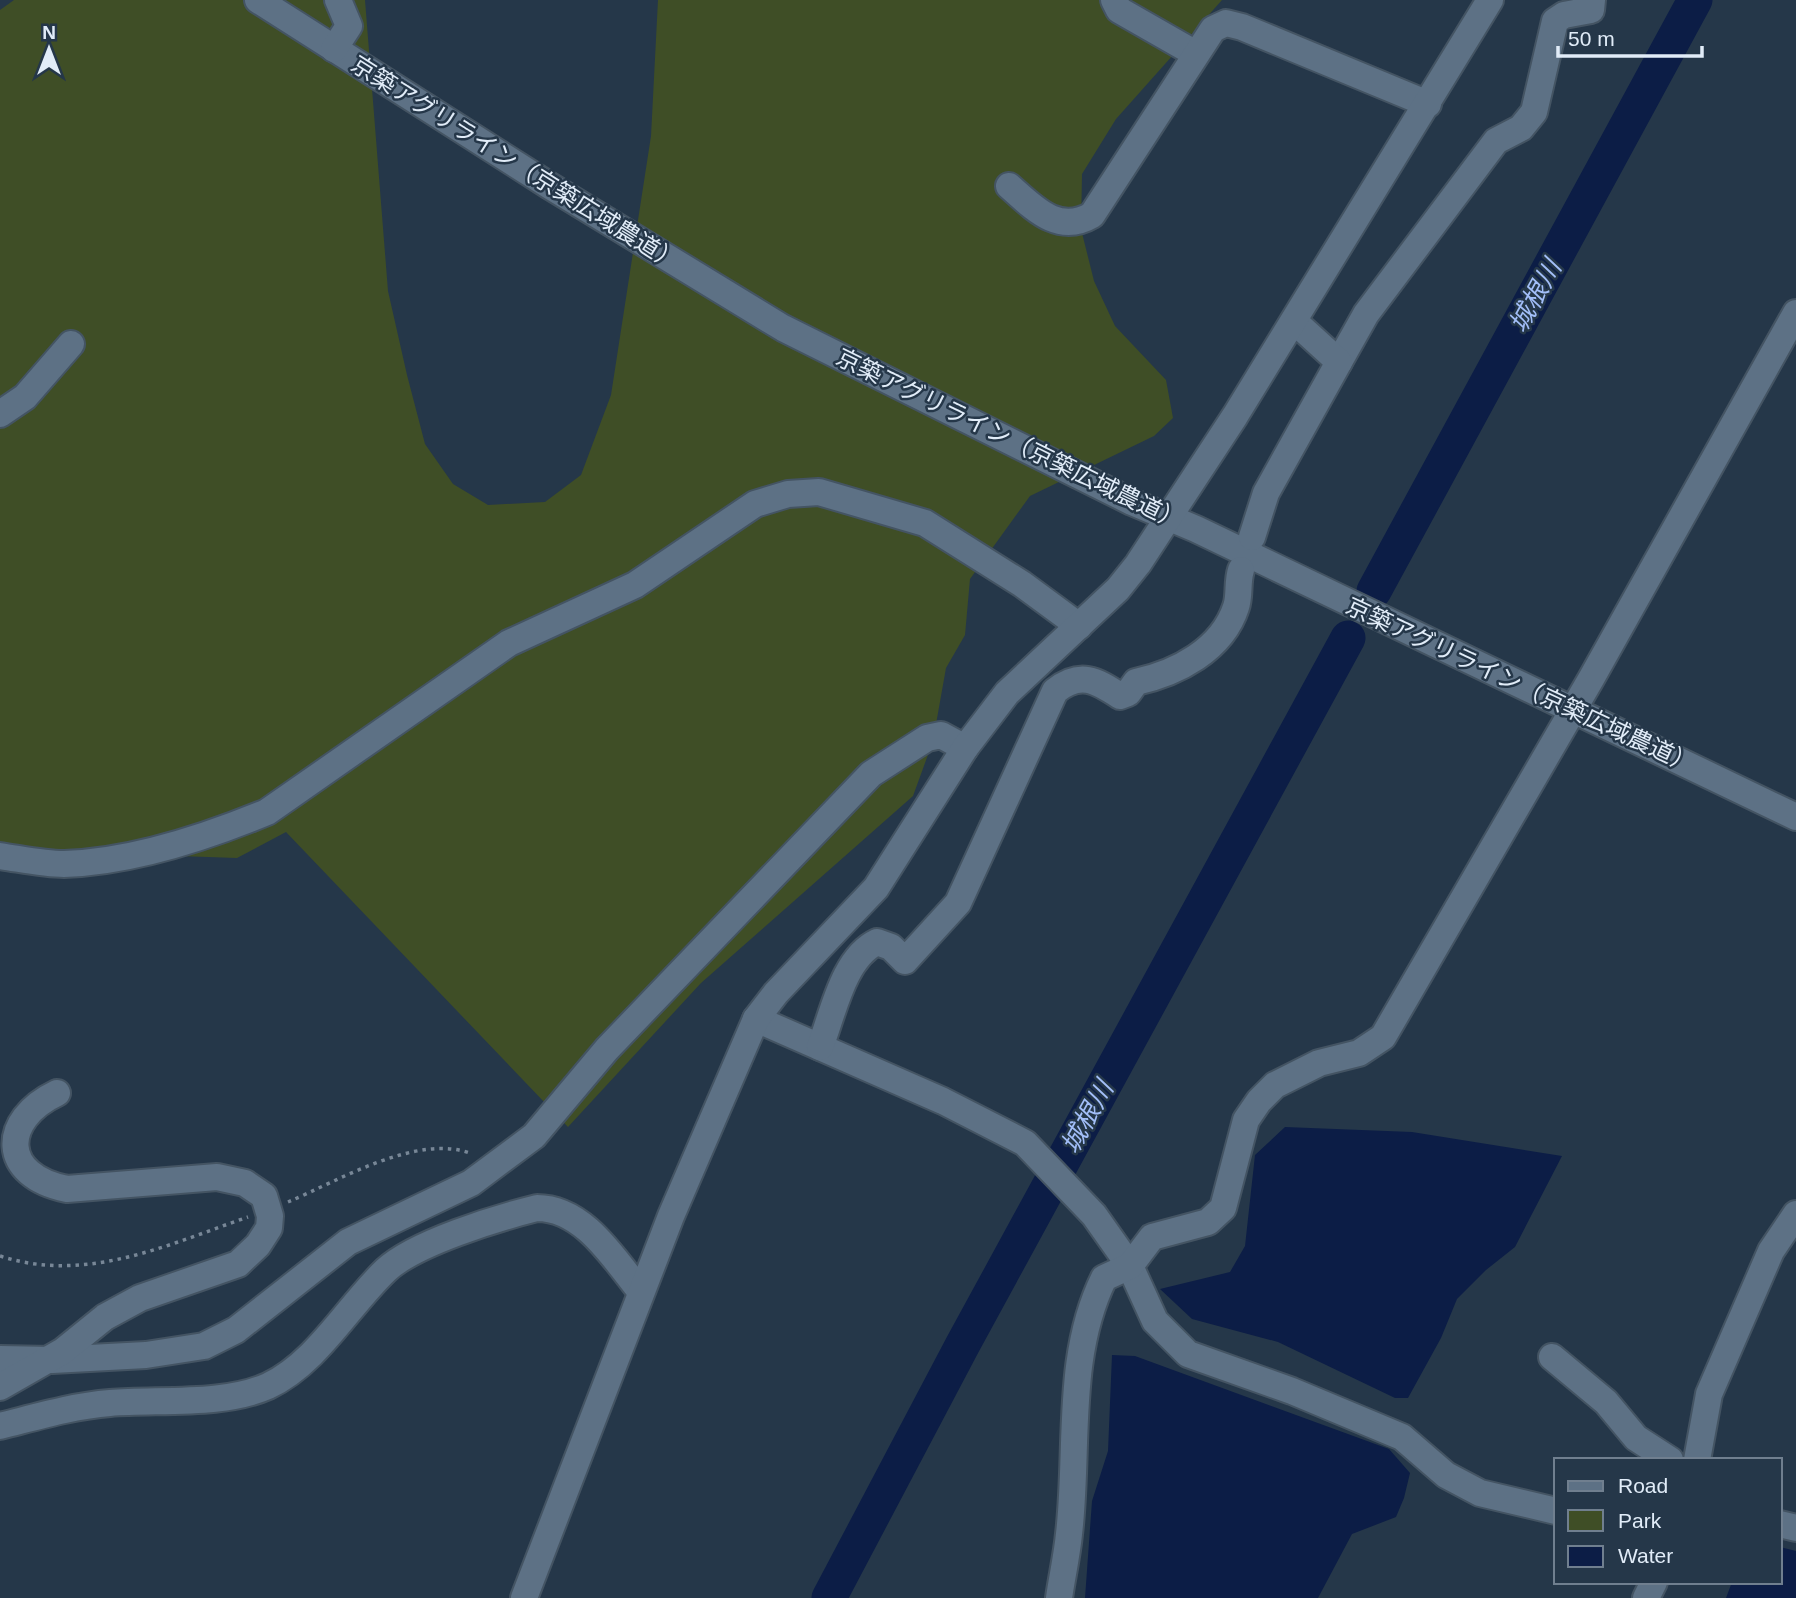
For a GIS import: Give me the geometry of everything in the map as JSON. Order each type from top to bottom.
[{"type":"street","name":"京築アグリライン（京築広域農道）","points":[[258,0],[550,187],[783,328],[858,368],[1796,817]]},
{"type":"street","points":[[334,49],[349,26],[338,0]]},
{"type":"street","points":[[1114,0],[1119,10],[1196,54]]},
{"type":"street","points":[[524,1598],[640,1292],[756,1019],[776,993],[876,888],[965,748],[1007,693],[1079,626],[1138,564],[1294,321],[1490,0]]},
{"type":"street","points":[[1252,537],[1266,493],[1366,314],[1496,141],[1521,128],[1534,112],[1555,21],[1564,15],[1591,10],[1592,0]]},
{"type":"street","points":[[1009,187],[1041,214],[1063,223],[1078,224],[1092,215],[1213,29],[1226,23],[1242,27],[1428,104]]},
{"type":"street","points":[[1059,1598],[1070,1533],[1075,1394],[1087,1327],[1095,1296],[1104,1278],[1130,1266],[1152,1237],[1208,1222],[1223,1208],[1246,1121],[1259,1101],[1275,1085],[1319,1063],[1359,1053],[1383,1037],[1573,710],[1796,313]]},
{"type":"street","points":[[1294,321],[1339,362]]},
{"type":"street","points":[[0,414],[25,397],[71,344]]},
{"type":"street","points":[[0,856],[62,864],[119,858],[231,827],[267,812],[509,643],[635,585],[755,504],[788,494],[818,492],[925,523],[1022,583],[1079,626]]},
{"type":"street","points":[[820,1047],[851,966],[864,948],[877,942],[891,947],[905,961],[958,903],[1055,691],[1068,680],[1086,679],[1101,683],[1120,695],[1128,693],[1136,682],[1163,676],[1184,667],[1223,634],[1237,606],[1241,570]]},
{"type":"street","points":[[0,1359],[46,1360],[146,1355],[204,1346],[221,1339],[348,1242],[487,1172],[534,1136],[607,1049],[871,774],[927,738],[941,735],[965,748]]},
{"type":"street","points":[[756,1019],[943,1101],[1025,1143],[1094,1215],[1130,1266],[1155,1321],[1188,1354],[1292,1391],[1402,1437],[1446,1475],[1480,1493],[1554,1511]]},
{"type":"street","points":[[0,1387],[46,1360],[105,1317],[140,1298],[238,1264],[258,1245],[269,1228],[270,1216],[264,1196],[245,1183],[217,1177],[67,1189],[43,1185],[22,1176],[8,1163],[2,1137],[9,1119],[29,1102],[57,1093]]},
{"type":"street","points":[[0,1426],[82,1406],[239,1396],[270,1385],[305,1358],[405,1254],[537,1208],[557,1208],[598,1238],[640,1292]]},
{"type":"street","points":[[1697,1458],[1709,1394],[1771,1251],[1796,1214]]},
{"type":"street","points":[[1552,1357],[1606,1402],[1636,1438],[1667,1458]]},
{"type":"green space","points":[[14,0],[365,0],[388,291],[407,375],[425,444],[453,484],[488,505],[545,502],[581,475],[611,395],[651,136],[658,0],[1222,0],[1116,119],[1082,174],[1081,229],[1094,281],[1115,326],[1166,380],[1173,418],[1154,436],[1030,496],[970,579],[965,635],[946,668],[933,741],[913,796],[701,983],[568,1127],[286,832],[237,858],[91,853],[21,848],[0,843],[0,10]]},
{"type":"water","points":[[1285,1127],[1412,1132],[1562,1156],[1515,1247],[1486,1270],[1457,1299],[1441,1338],[1408,1398],[1395,1398],[1278,1342],[1192,1319],[1160,1289],[1230,1272],[1245,1246],[1255,1155]]},
{"type":"water","points":[[1112,1355],[1135,1356],[1389,1449],[1410,1473],[1396,1517],[1352,1534],[1318,1598],[1085,1598],[1092,1501],[1108,1451]]},
{"type":"water","points":[[1782,1548],[1796,1551],[1796,1598],[1726,1598],[1731,1584],[1782,1584]]},
{"type":"waterway","name":"城根川","points":[[1374,591],[1695,0]]},
{"type":"waterway","name":"城根川","points":[[829,1598],[963,1344],[1348,638]]}]
